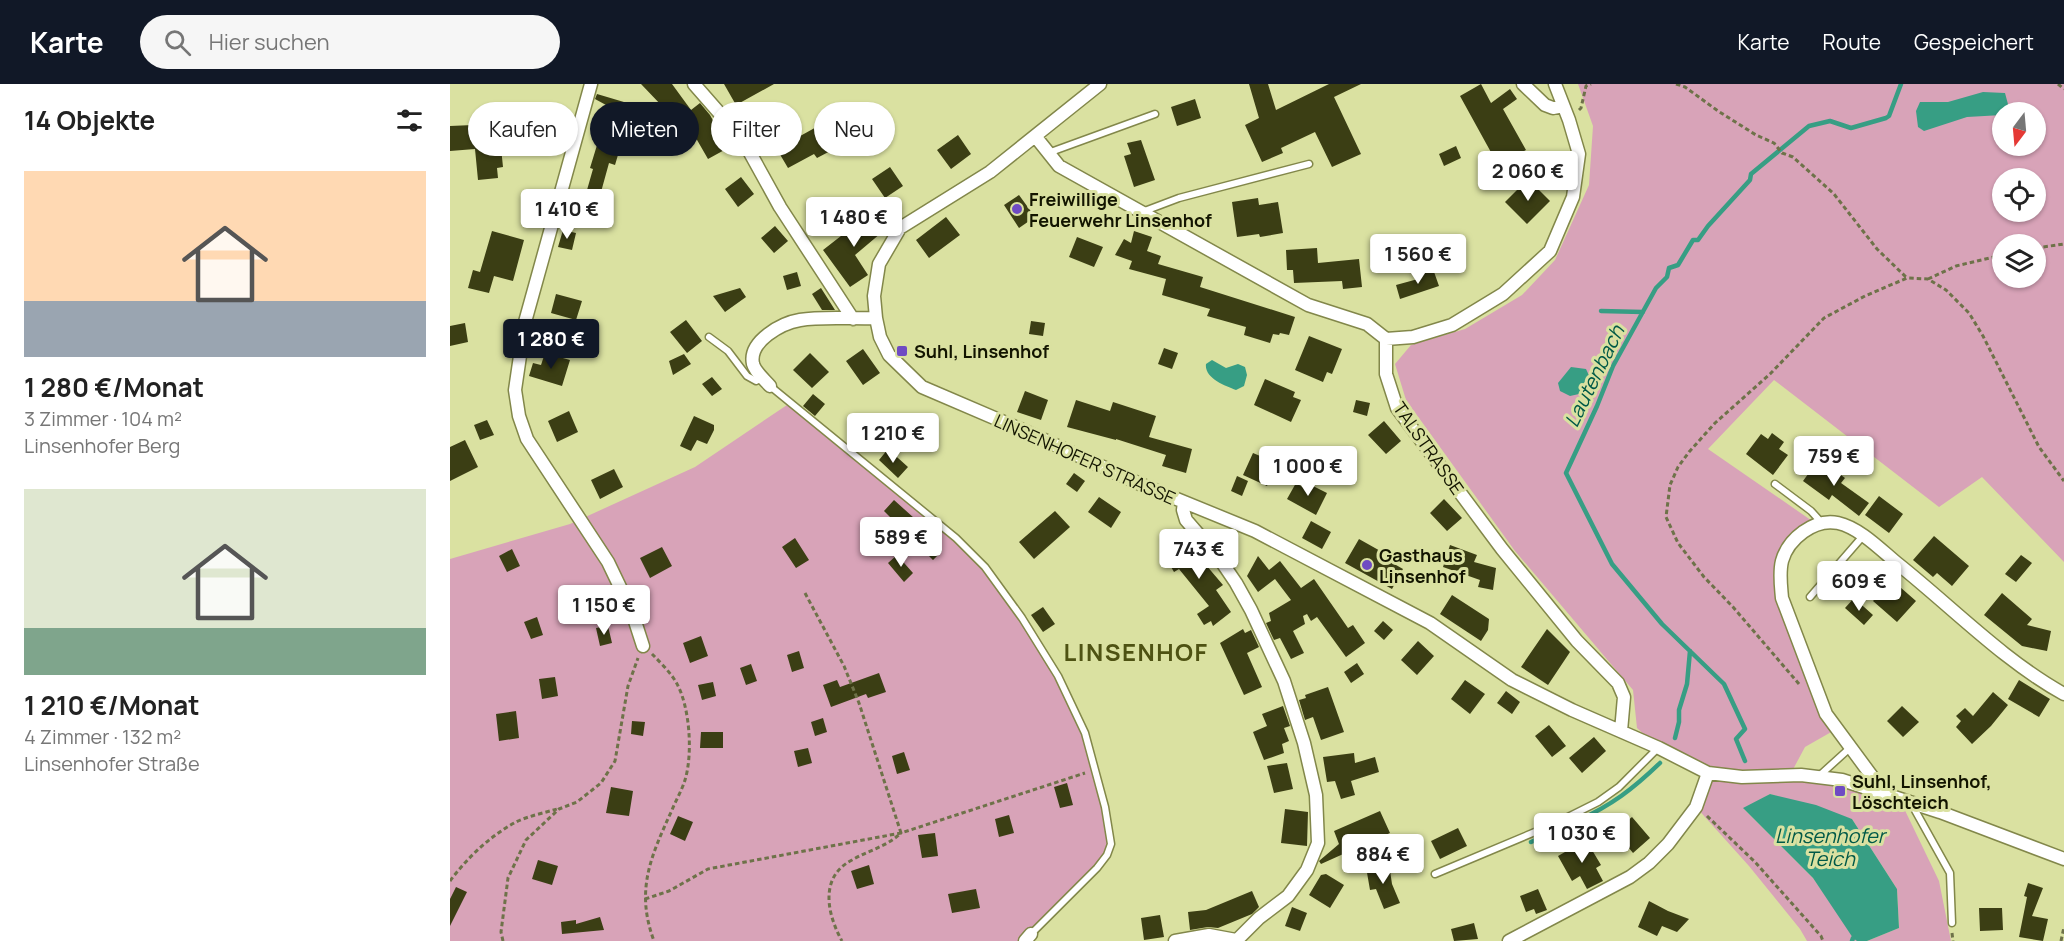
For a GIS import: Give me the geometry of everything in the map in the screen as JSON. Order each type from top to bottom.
[{"type":"street","points":[[591,84],[525,322],[515,390],[519,416],[527,439],[608,562],[632,612],[643,646]]},
{"type":"street","points":[[694,84],[742,140],[780,207],[853,319]]},
{"type":"street","name":"LINSENHOFER STRASSE","points":[[1100,84],[990,172],[900,228],[879,264],[874,296],[876,318],[880,337],[889,355],[922,387],[1140,484],[1255,531],[1430,623],[1512,680],[1708,773],[1742,777],[1789,775],[1848,782],[1911,802],[2064,859]]},
{"type":"street","points":[[1523,84],[1545,105],[1566,111]]},
{"type":"street","points":[[1035,136],[1059,166],[1308,305],[1367,324],[1386,339],[1413,337],[1452,325],[1503,294],[1550,251],[1573,197],[1579,154],[1555,84]]},
{"type":"street","points":[[767,382],[753,366],[753,356],[759,343],[777,328],[800,320],[876,318]]},
{"type":"street","name":"TALSTRASSE","points":[[1386,339],[1386,374],[1397,408],[1510,558],[1577,641],[1618,683],[1624,698],[1621,731]]},
{"type":"street","points":[[1175,940],[1209,935],[1236,940],[1287,896],[1307,870],[1318,843],[1316,795],[1304,743],[1284,681],[1236,583],[1219,558],[1186,520],[1183,510],[1184,502]]},
{"type":"street","points":[[1885,794],[1827,714],[1782,598],[1780,582],[1786,552],[1809,528],[1821,523],[1837,523],[1863,536],[1939,596],[1987,639],[2064,694]]},
{"type":"street","points":[[1509,941],[1630,877],[1649,863],[1668,844],[1696,807],[1708,773]]},
{"type":"lane","points":[[1048,153],[1155,114]]},
{"type":"lane","points":[[1142,212],[1179,198],[1309,164]]},
{"type":"lane","points":[[709,337],[728,351],[747,376],[756,381],[767,382],[956,538],[985,567],[1022,618],[1058,676],[1085,733],[1105,807],[1111,844],[1107,855],[1097,868],[1028,937]]},
{"type":"lane","points":[[1775,484],[1811,511],[1821,523]]},
{"type":"lane","points":[[1810,597],[1863,536]]},
{"type":"lane","points":[[1818,777],[1851,747]]},
{"type":"lane","points":[[1435,874],[1554,824],[1598,802],[1619,787],[1659,748]]},
{"type":"lane","points":[[1911,802],[1950,873],[1952,923]]},
{"type":"path","points":[[1566,111],[1581,108],[1586,86],[1591,84]]},
{"type":"path","points":[[1676,84],[1685,87],[1718,111],[1774,144],[1782,153],[1793,157],[1834,194],[1877,249],[1907,278]]},
{"type":"path","points":[[2058,84],[2064,89]]},
{"type":"path","points":[[2046,247],[2064,244]]},
{"type":"path","points":[[1804,689],[1704,577],[1678,543],[1666,517],[1670,485],[1678,467],[1715,423],[1770,374],[1824,318],[1865,296],[1907,278],[1928,279],[1956,266],[1992,257]]},
{"type":"path","points":[[1928,279],[1946,290],[1969,312],[2039,447],[2064,481]]},
{"type":"path","points":[[805,593],[844,666],[859,703],[901,833]]},
{"type":"path","points":[[450,881],[467,859],[494,836],[518,821],[577,802],[601,783],[615,761],[628,686],[643,646],[661,662],[676,682],[687,710],[688,761],[685,780],[653,851],[645,899],[647,923],[654,941]]},
{"type":"path","points":[[645,899],[669,891],[708,869],[901,833],[1095,770]]},
{"type":"path","points":[[1696,807],[1755,862],[1823,941]]},
{"type":"path","points":[[503,941],[501,932],[508,878],[526,840],[559,809]]},
{"type":"path","points":[[842,941],[836,929],[828,890],[836,873],[853,859],[890,843],[901,833]]},
{"type":"path","points":[[2061,941],[2064,927]]},
{"type":"shaded area","points":[[1578,84],[2064,84],[2064,562],[1982,477],[1939,507],[1774,380],[1708,449],[1818,525],[1790,554],[1786,565],[1787,596],[1830,710],[1840,727],[1805,747],[1790,775],[1899,798],[1939,881],[1951,941],[1867,941],[1899,928],[1897,889],[1852,819],[1770,794],[1744,809],[1813,878],[1857,941],[1807,941],[1800,929],[1749,866],[1696,807],[1708,773],[1659,748],[1637,728],[1633,690],[1515,551],[1406,400],[1395,364],[1411,345],[1465,329],[1522,295],[1555,260],[1589,185],[1593,126]]},
{"type":"shaded area","points":[[790,403],[956,538],[985,567],[1058,676],[1085,733],[1111,844],[1107,855],[1025,941],[450,941],[450,559],[570,524],[695,467]]},
{"type":"water","points":[[1983,92],[2005,93],[2007,102],[1992,102],[1992,116],[1967,117],[1924,131],[1918,127],[1916,111],[1920,102],[1948,102]]},
{"type":"water","points":[[1212,360],[1226,368],[1238,364],[1245,367],[1247,375],[1244,386],[1236,390],[1221,384],[1212,377],[1206,369],[1206,364]]},
{"type":"water","points":[[1571,367],[1586,369],[1593,384],[1588,392],[1570,396],[1560,391],[1558,383]]},
{"type":"water","name":"Linsenhofer Teich","points":[[1770,794],[1816,805],[1852,819],[1897,889],[1899,928],[1867,941],[1857,941],[1853,938],[1813,878],[1743,808]]},
{"type":"building","points":[[641,84],[672,84],[685,102],[658,102]]},
{"type":"building","points":[[724,84],[774,84],[741,102],[734,102]]},
{"type":"building","points":[[1249,84],[1268,84],[1276,110],[1329,84],[1361,84],[1334,97],[1361,154],[1332,167],[1315,132],[1281,148],[1283,153],[1262,162],[1245,125],[1259,118]]},
{"type":"building","points":[[1481,84],[1491,103],[1510,89],[1517,99],[1503,109],[1526,150],[1498,165],[1460,96]]},
{"type":"building","points":[[597,94],[624,102],[600,102],[595,99]]},
{"type":"building","points":[[1195,99],[1201,118],[1177,126],[1171,107]]},
{"type":"building","points":[[700,103],[711,117],[711,156],[713,156],[708,159],[699,143]]},
{"type":"building","points":[[468,125],[468,150],[450,151],[450,126]]},
{"type":"building","points":[[814,128],[814,154],[788,168],[781,156],[802,156],[802,135]]},
{"type":"building","points":[[958,135],[971,154],[951,169],[937,150]]},
{"type":"building","points":[[1141,140],[1155,180],[1134,187],[1124,156],[1131,154],[1127,143]]},
{"type":"building","points":[[1456,146],[1461,158],[1444,166],[1439,154]]},
{"type":"building","points":[[476,156],[502,156],[503,167],[497,168],[498,178],[478,180]]},
{"type":"building","points":[[594,156],[618,156],[615,165],[609,163],[601,192],[607,194],[601,217],[581,211],[593,169],[590,168]]},
{"type":"building","points":[[890,167],[903,186],[885,198],[872,179]]},
{"type":"building","points":[[741,177],[754,194],[738,207],[725,189]]},
{"type":"building","points":[[1528,179],[1550,201],[1527,224],[1505,202]]},
{"type":"building","points":[[1019,195],[1035,217],[1019,228],[1004,205]]},
{"type":"building","points":[[1258,198],[1259,205],[1278,202],[1283,233],[1260,237],[1259,234],[1237,237],[1232,202]]},
{"type":"building","points":[[873,211],[887,228],[855,255],[868,275],[850,287],[823,250]]},
{"type":"building","points":[[946,217],[960,235],[929,258],[916,240]]},
{"type":"building","points":[[775,226],[788,241],[774,253],[761,238]]},
{"type":"building","points":[[563,230],[576,233],[572,250],[558,247]]},
{"type":"building","points":[[492,231],[524,240],[513,281],[494,276],[489,293],[468,288],[473,270],[480,272]]},
{"type":"building","points":[[1134,231],[1152,237],[1147,251],[1161,256],[1158,264],[1203,277],[1200,287],[1295,317],[1289,335],[1273,334],[1270,343],[1244,335],[1246,327],[1207,316],[1210,309],[1162,295],[1166,279],[1129,269],[1132,261],[1115,255],[1124,239],[1131,243]]},
{"type":"building","points":[[1077,237],[1103,247],[1094,267],[1069,257]]},
{"type":"building","points":[[1317,248],[1318,263],[1359,259],[1362,287],[1343,289],[1342,281],[1294,283],[1293,270],[1287,270],[1286,250]]},
{"type":"building","points":[[1433,269],[1439,286],[1400,299],[1396,285],[1418,279],[1417,275]]},
{"type":"building","points":[[797,272],[801,286],[787,290],[783,276]]},
{"type":"building","points":[[740,288],[746,297],[725,312],[713,296]]},
{"type":"building","points":[[821,288],[835,310],[822,310],[812,294]]},
{"type":"building","points":[[556,294],[582,301],[576,320],[551,313]]},
{"type":"building","points":[[686,320],[702,341],[687,353],[670,332]]},
{"type":"building","points":[[1031,321],[1045,323],[1043,336],[1029,334]]},
{"type":"building","points":[[465,323],[468,342],[450,346],[450,326]]},
{"type":"building","points":[[1309,336],[1342,349],[1332,374],[1327,372],[1323,382],[1295,370]]},
{"type":"building","points":[[1164,348],[1178,353],[1172,369],[1158,364]]},
{"type":"building","points":[[863,349],[880,373],[863,385],[846,361]]},
{"type":"building","points":[[545,353],[570,360],[562,386],[529,376],[533,363],[541,365]]},
{"type":"building","points":[[810,353],[829,372],[812,388],[793,370]]},
{"type":"building","points":[[684,354],[691,364],[673,375],[669,361]]},
{"type":"building","points":[[712,377],[722,389],[712,396],[702,384]]},
{"type":"building","points":[[1265,379],[1295,392],[1293,397],[1301,400],[1291,422],[1254,405]]},
{"type":"building","points":[[1025,391],[1048,400],[1041,420],[1017,412]]},
{"type":"building","points":[[813,394],[825,404],[815,416],[803,406]]},
{"type":"building","points":[[1076,400],[1110,411],[1113,402],[1156,416],[1149,437],[1192,449],[1186,473],[1162,466],[1166,455],[1067,427]]},
{"type":"building","points":[[1356,400],[1370,403],[1367,416],[1353,412]]},
{"type":"building","points":[[569,411],[578,432],[557,442],[548,421]]},
{"type":"building","points":[[694,416],[714,425],[714,430],[707,444],[697,440],[691,451],[680,446]]},
{"type":"building","points":[[487,420],[494,435],[480,440],[474,425]]},
{"type":"building","points":[[1384,421],[1401,441],[1386,454],[1368,435]]},
{"type":"building","points":[[1772,433],[1784,442],[1779,449],[1788,455],[1773,475],[1746,454],[1761,434],[1768,439]]},
{"type":"building","points":[[465,440],[478,467],[450,481],[450,447]]},
{"type":"building","points":[[888,449],[908,467],[898,478],[879,460]]},
{"type":"building","points":[[1253,453],[1277,463],[1267,486],[1243,475]]},
{"type":"building","points":[[1819,459],[1845,478],[1841,483],[1869,503],[1859,516],[1832,495],[1829,500],[1803,481]]},
{"type":"building","points":[[614,469],[623,487],[600,499],[591,480]]},
{"type":"building","points":[[1074,473],[1085,481],[1077,492],[1066,484]]},
{"type":"building","points":[[1237,476],[1248,481],[1242,496],[1231,491]]},
{"type":"building","points":[[1296,483],[1304,488],[1307,483],[1327,493],[1316,515],[1287,499]]},
{"type":"building","points":[[1879,496],[1903,514],[1889,533],[1865,515]]},
{"type":"building","points":[[1099,497],[1121,512],[1111,528],[1088,512]]},
{"type":"building","points":[[1444,499],[1462,518],[1447,531],[1430,513]]},
{"type":"building","points":[[894,500],[914,518],[903,530],[884,511]]},
{"type":"building","points":[[1055,511],[1070,527],[1034,559],[1019,542]]},
{"type":"building","points":[[1311,521],[1331,532],[1322,549],[1302,538]]},
{"type":"building","points":[[1934,536],[1969,566],[1952,586],[1937,573],[1933,577],[1913,560]]},
{"type":"building","points":[[1189,537],[1206,565],[1223,585],[1216,590],[1231,612],[1213,626],[1211,621],[1204,625],[1197,614],[1209,606],[1179,569],[1174,572],[1163,553]]},
{"type":"building","points":[[795,538],[809,560],[796,568],[782,547]]},
{"type":"building","points":[[929,539],[942,551],[933,560],[921,548]]},
{"type":"building","points":[[1359,539],[1391,557],[1389,561],[1403,569],[1392,589],[1345,563]]},
{"type":"building","points":[[1450,545],[1477,555],[1474,562],[1496,568],[1493,590],[1478,587],[1480,580],[1443,567]]},
{"type":"building","points":[[662,547],[672,566],[650,578],[640,558]]},
{"type":"building","points":[[512,549],[520,566],[507,572],[499,556]]},
{"type":"building","points":[[897,555],[913,573],[904,582],[888,563]]},
{"type":"building","points":[[2021,555],[2032,563],[2016,582],[2005,574]]},
{"type":"building","points":[[1258,556],[1269,570],[1280,561],[1301,588],[1314,579],[1348,628],[1353,625],[1365,643],[1346,657],[1317,617],[1311,621],[1307,614],[1303,616],[1305,624],[1293,631],[1304,653],[1291,659],[1280,638],[1274,640],[1266,623],[1271,621],[1269,613],[1291,600],[1275,579],[1258,592],[1247,576]]},
{"type":"building","points":[[1892,580],[1916,601],[1897,622],[1873,601]]},
{"type":"building","points":[[2002,593],[2032,619],[2027,625],[2051,631],[2047,651],[2022,646],[1984,615]]},
{"type":"building","points":[[1452,595],[1489,619],[1488,630],[1481,641],[1440,614]]},
{"type":"building","points":[[1854,598],[1873,615],[1864,625],[1845,608]]},
{"type":"building","points":[[1043,607],[1055,624],[1043,632],[1031,615]]},
{"type":"building","points":[[537,617],[543,635],[531,639],[524,622]]},
{"type":"building","points":[[1383,621],[1393,630],[1384,640],[1374,631]]},
{"type":"building","points":[[608,626],[612,643],[600,646],[596,628]]},
{"type":"building","points":[[1243,629],[1245,633],[1251,630],[1259,647],[1247,653],[1262,687],[1244,695],[1220,643]]},
{"type":"building","points":[[1547,629],[1570,652],[1548,685],[1521,667]]},
{"type":"building","points":[[701,636],[708,656],[690,663],[683,643]]},
{"type":"building","points":[[1418,641],[1434,656],[1417,675],[1401,660]]},
{"type":"building","points":[[799,651],[804,668],[792,672],[787,655]]},
{"type":"building","points":[[1357,663],[1364,674],[1351,683],[1344,672]]},
{"type":"building","points":[[751,664],[757,681],[746,685],[740,668]]},
{"type":"building","points":[[879,673],[886,692],[868,698],[866,694],[831,707],[823,685],[837,680],[840,687]]},
{"type":"building","points":[[555,677],[558,696],[542,699],[539,679]]},
{"type":"building","points":[[1465,680],[1485,694],[1470,714],[1451,699]]},
{"type":"building","points":[[2019,680],[2050,699],[2039,717],[2008,699]]},
{"type":"building","points":[[713,682],[716,696],[702,700],[698,685]]},
{"type":"building","points":[[1328,687],[1344,732],[1321,740],[1313,717],[1305,720],[1299,700],[1306,698],[1305,695]]},
{"type":"building","points":[[1506,691],[1520,702],[1512,714],[1497,703]]},
{"type":"building","points":[[1993,692],[2008,705],[1972,744],[1956,727],[1961,721],[1956,716],[1965,708],[1973,716]]},
{"type":"building","points":[[1283,706],[1290,726],[1284,728],[1289,741],[1282,744],[1284,753],[1264,760],[1253,732],[1267,726],[1262,714]]},
{"type":"building","points":[[1902,706],[1919,722],[1903,737],[1887,721]]},
{"type":"building","points":[[516,711],[519,738],[499,741],[496,714]]},
{"type":"building","points":[[823,718],[827,732],[815,736],[811,722]]},
{"type":"building","points":[[632,721],[645,722],[643,736],[631,734]]},
{"type":"building","points":[[1549,725],[1566,746],[1552,757],[1535,736]]},
{"type":"building","points":[[701,732],[723,732],[723,748],[700,748]]},
{"type":"building","points":[[1594,737],[1606,751],[1582,773],[1569,758]]},
{"type":"building","points":[[808,748],[812,763],[798,767],[794,751]]},
{"type":"building","points":[[904,752],[910,770],[897,774],[892,756]]},
{"type":"building","points":[[1354,753],[1355,763],[1375,757],[1379,772],[1351,781],[1355,795],[1341,799],[1335,781],[1327,782],[1323,757]]},
{"type":"building","points":[[1287,763],[1293,789],[1274,793],[1267,766]]},
{"type":"building","points":[[1067,783],[1073,805],[1060,808],[1054,787]]},
{"type":"building","points":[[611,787],[633,791],[629,816],[606,813]]},
{"type":"building","points":[[1285,809],[1308,812],[1307,846],[1281,843]]},
{"type":"building","points":[[1380,811],[1390,833],[1321,864],[1319,861],[1339,844],[1334,831]]},
{"type":"building","points":[[1009,815],[1014,833],[999,837],[995,819]]},
{"type":"building","points":[[678,816],[693,822],[685,841],[670,834]]},
{"type":"building","points":[[1632,817],[1650,838],[1633,853],[1615,831]]},
{"type":"building","points":[[1458,828],[1467,846],[1440,859],[1431,841]]},
{"type":"building","points":[[935,833],[938,856],[922,858],[918,835]]},
{"type":"building","points":[[1586,840],[1601,865],[1596,868],[1603,881],[1587,889],[1580,876],[1572,881],[1558,856]]},
{"type":"building","points":[[538,860],[558,866],[552,885],[532,879]]},
{"type":"building","points":[[1389,864],[1392,884],[1400,903],[1384,909],[1376,889],[1370,890],[1366,867]]},
{"type":"building","points":[[869,865],[874,884],[857,889],[851,871]]},
{"type":"building","points":[[1326,874],[1344,885],[1330,908],[1309,895],[1321,875]]},
{"type":"building","points":[[2028,883],[2043,888],[2032,916],[2048,919],[2043,941],[2019,937],[2027,897],[2024,896]]},
{"type":"building","points":[[456,887],[467,892],[450,926],[450,899]]},
{"type":"building","points":[[976,889],[980,908],[952,913],[948,894]]},
{"type":"building","points":[[1538,889],[1547,910],[1536,914],[1534,909],[1526,912],[1520,896]]},
{"type":"building","points":[[1252,891],[1259,907],[1252,914],[1218,928],[1190,930],[1188,912],[1206,910]]},
{"type":"building","points":[[1649,901],[1689,919],[1677,932],[1662,926],[1657,936],[1638,927]]},
{"type":"building","points":[[1292,907],[1307,913],[1300,931],[1285,926]]},
{"type":"building","points":[[1979,908],[2002,908],[2003,930],[1980,931]]},
{"type":"building","points":[[1160,915],[1164,937],[1144,940],[1141,918]]},
{"type":"building","points":[[600,917],[604,930],[562,934],[561,922],[576,920],[576,924]]},
{"type":"building","points":[[1474,923],[1478,939],[1454,941],[1451,929]]},
{"type":"waterway","name":"Lautenbach","points":[[1745,761],[1736,739],[1745,729],[1724,684],[1662,624],[1612,564],[1566,473],[1613,366],[1656,288],[1667,277],[1669,268],[1678,265],[1693,240],[1698,240],[1750,180],[1751,174],[1809,126],[1830,121],[1851,128],[1886,118],[1889,116],[1901,84]]},
{"type":"waterway","points":[[1601,311],[1643,312]]},
{"type":"waterway","points":[[1675,738],[1679,710],[1687,684],[1690,651]]},
{"type":"waterway","points":[[1577,821],[1622,796],[1660,763]]},
{"type":"waterway","points":[[1531,842],[1547,835]]},
{"type":"place","name":"Freiwillige Feuerwehr Linsenhof","points":[[1017,209]]},
{"type":"place","name":"Suhl, Linsenhof","points":[[902,351]]},
{"type":"place","name":"Gasthaus Linsenhof","points":[[1367,565]]},
{"type":"place","name":"Suhl, Linsenhof, Löschteich","points":[[1840,791]]},
{"type":"district","name":"LINSENHOF","points":[[1136,651]]}]
